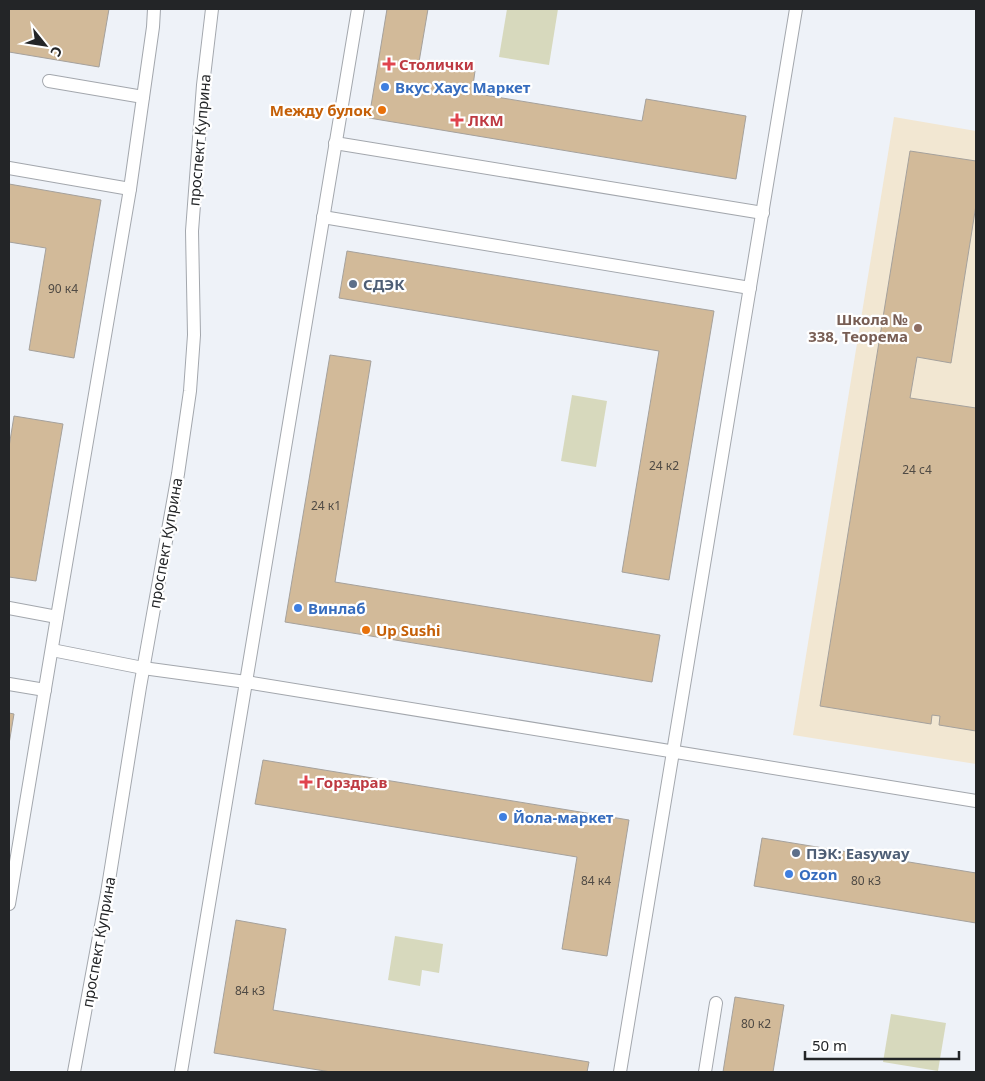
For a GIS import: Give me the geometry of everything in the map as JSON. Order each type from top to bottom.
[{"type":"lane","points":[[9,904],[130,188],[154,9]]},
{"type":"lane","name":"проспект Куприна","points":[[74,1072],[107,893],[143,668],[178,474],[190,391],[194,335],[192,231],[202,86],[212,9]]},
{"type":"lane","points":[[181,1072],[358,9]]},
{"type":"lane","points":[[620,1072],[796,9]]},
{"type":"lane","points":[[49,81],[143,97]]},
{"type":"lane","points":[[335,143],[762,214]]},
{"type":"lane","points":[[9,168],[130,188]]},
{"type":"lane","points":[[323,217],[750,288]]},
{"type":"lane","points":[[9,608],[57,616]]},
{"type":"lane","points":[[52,650],[143,668],[246,682],[976,802]]},
{"type":"lane","points":[[9,684],[45,690]]},
{"type":"lane","points":[[704,1072],[716,1003]]},
{"type":"shaded area","name":"Школа № 338, Теорема","points":[[894,117],[976,131],[976,764],[793,735]]},
{"type":"green space","points":[[507,9],[558,9],[549,65],[499,57]]},
{"type":"green space","points":[[572,395],[607,401],[596,467],[561,461]]},
{"type":"green space","points":[[395,936],[443,944],[439,973],[422,970],[420,986],[388,980]]},
{"type":"green space","points":[[891,1014],[946,1023],[938,1071],[883,1062]]},
{"type":"building","points":[[9,9],[109,9],[99,67],[9,52]]},
{"type":"building","points":[[387,9],[428,9],[419,62],[475,71],[472,93],[642,121],[646,99],[746,116],[736,179],[369,118]]},
{"type":"building","name":"Школа № 338, Теорема","points":[[910,151],[976,161],[976,205],[951,363],[917,357],[910,398],[976,408],[976,731],[939,725],[940,716],[932,715],[931,724],[820,706]]},
{"type":"building","points":[[9,184],[101,200],[74,358],[29,350],[46,248],[9,242]]},
{"type":"building","points":[[347,251],[714,311],[669,580],[622,572],[659,351],[339,298]]},
{"type":"building","points":[[330,355],[371,361],[335,582],[660,635],[652,682],[285,622]]},
{"type":"building","points":[[14,416],[63,424],[36,581],[9,577],[9,447]]},
{"type":"building","points":[[9,713],[14,714],[9,744]]},
{"type":"building","points":[[263,760],[629,820],[607,956],[562,949],[577,857],[255,804]]},
{"type":"building","points":[[762,838],[976,873],[976,923],[754,886]]},
{"type":"building","points":[[236,920],[286,929],[273,1010],[589,1062],[587,1072],[331,1072],[214,1053]]},
{"type":"building","points":[[735,997],[784,1005],[773,1072],[723,1072]]},
{"type":"place","name":"Столички","points":[[389,64]]},
{"type":"place","name":"Вкус Хаус Маркет","points":[[385,87]]},
{"type":"place","name":"Между булок","points":[[382,110]]},
{"type":"place","name":"ЛКМ","points":[[457,120]]},
{"type":"place","name":"СДЭК","points":[[353,284]]},
{"type":"place","name":"Школа № 338, Теорема","points":[[918,328]]},
{"type":"place","name":"Винлаб","points":[[298,608]]},
{"type":"place","name":"Up Sushi","points":[[366,630]]},
{"type":"place","name":"Горздрав","points":[[306,782]]},
{"type":"place","name":"Йола-маркет","points":[[503,817]]},
{"type":"place","name":"ПЭК: Easyway","points":[[796,853]]},
{"type":"place","name":"Ozon","points":[[789,874]]}]
